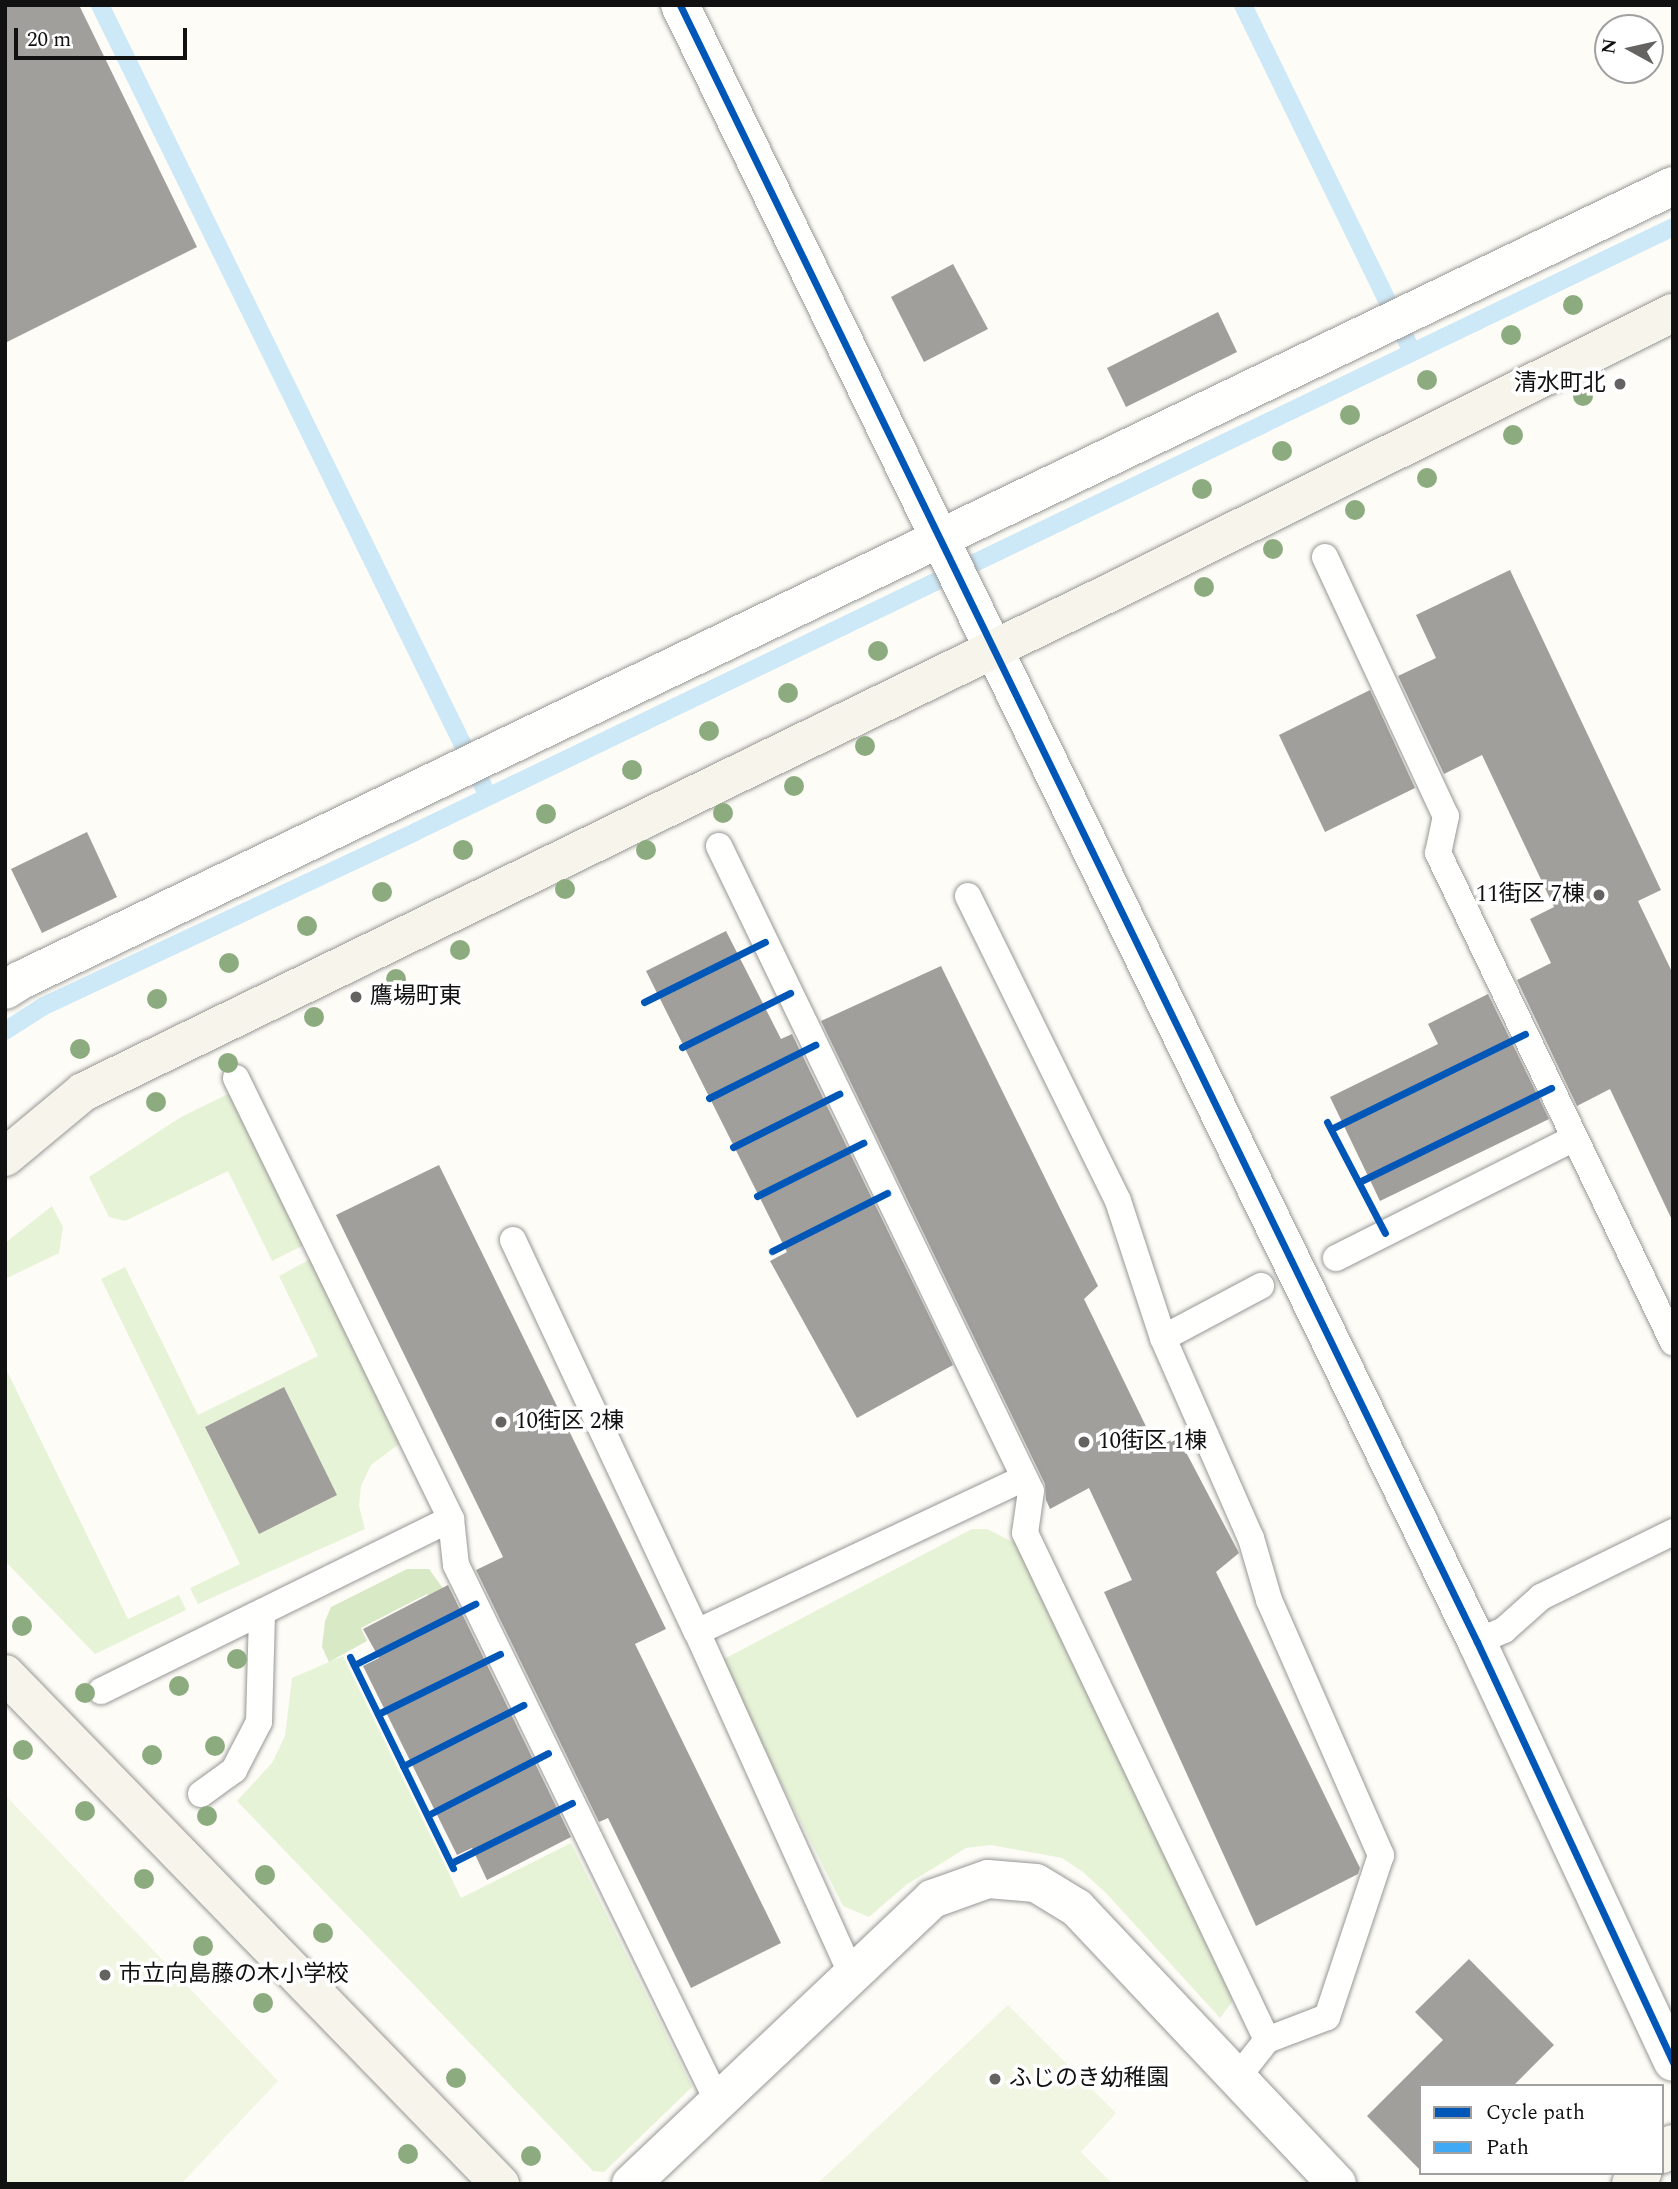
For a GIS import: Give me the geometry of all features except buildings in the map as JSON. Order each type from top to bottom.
[{"type":"street","points":[[680,5],[1477,1642],[1673,2062]]},
{"type":"street","points":[[11,974],[494,753],[952,562],[1375,330],[1673,186]]},
{"type":"street","points":[[5,1157],[83,1092],[994,649],[1673,313]]},
{"type":"street","points":[[5,1674],[500,2184]]},
{"type":"street","points":[[631,2184],[932,1899],[988,1879],[1036,1884],[1077,1908],[1336,2184]]},
{"type":"lane","points":[[1325,557],[1446,816],[1438,853],[1673,1342]]},
{"type":"lane","points":[[719,846],[1031,1491],[1025,1534],[1267,2040]]},
{"type":"lane","points":[[968,896],[1118,1201],[1163,1338],[1251,1538],[1269,1601],[1381,1855],[1327,2017],[1267,2040],[1237,2078]]},
{"type":"lane","points":[[236,1078],[451,1519],[456,1565],[718,2102]]},
{"type":"lane","points":[[1336,1258],[1575,1138]]},
{"type":"lane","points":[[513,1240],[697,1632],[852,1976]]},
{"type":"lane","points":[[1163,1338],[1261,1286]]},
{"type":"lane","points":[[697,1632],[1024,1478]]},
{"type":"lane","points":[[102,1691],[451,1519]]},
{"type":"lane","points":[[1477,1642],[1504,1629],[1541,1597],[1673,1532]]},
{"type":"lane","points":[[201,1794],[234,1770],[259,1722],[262,1612]]},
{"type":"green space","points":[[230,1093],[308,1243],[272,1261],[228,1171],[125,1221],[109,1217],[89,1177],[181,1117]]},
{"type":"green space","points":[[52,1206],[63,1227],[59,1253],[5,1279],[5,1243]]},
{"type":"green space","points":[[314,1257],[403,1441],[371,1465],[361,1486],[359,1506],[365,1529],[198,1604],[190,1588],[240,1564],[101,1279],[125,1267],[198,1415],[318,1356],[279,1276]]},
{"type":"green space","points":[[5,1367],[128,1619],[179,1595],[186,1610],[95,1654],[5,1561]]},
{"type":"green space","points":[[972,1529],[987,1529],[1017,1544],[1231,1986],[1232,2002],[1220,2018],[1107,1894],[1083,1872],[1062,1858],[991,1845],[966,1848],[906,1885],[869,1917],[843,1906],[720,1661]]},
{"type":"green space","points":[[407,1569],[429,1569],[450,1598],[434,1607],[427,1594],[361,1628],[367,1641],[329,1662],[322,1647],[325,1621],[331,1607]]},
{"type":"green space","points":[[343,1656],[461,1898],[571,1843],[692,2087],[604,2172],[593,2171],[237,1801],[272,1763],[285,1736],[292,1678]]},
{"type":"green space","name":"市立向島藤の木小学校","points":[[5,1795],[278,2081],[181,2184],[5,2184]]},
{"type":"green space","name":"ふじのき幼稚園","points":[[1008,2005],[1116,2113],[1081,2152],[1113,2184],[817,2184]]},
{"type":"waterway","points":[[100,5],[488,796]]},
{"type":"waterway","points":[[1243,5],[1412,352]]},
{"type":"waterway","points":[[5,1031],[44,1006],[415,832],[1673,227]]},
{"type":"cycle path","points":[[680,5],[1477,1642],[1673,2062]]},
{"type":"cycle path","points":[[644,1002],[765,942]]},
{"type":"cycle path","points":[[682,1047],[790,993]]},
{"type":"cycle path","points":[[1331,1129],[1525,1034]]},
{"type":"cycle path","points":[[709,1098],[815,1045]]},
{"type":"cycle path","points":[[1359,1182],[1551,1088]]},
{"type":"cycle path","points":[[733,1147],[839,1094]]},
{"type":"cycle path","points":[[1327,1122],[1385,1233]]},
{"type":"cycle path","points":[[757,1196],[863,1143]]},
{"type":"cycle path","points":[[772,1251],[887,1193]]},
{"type":"cycle path","points":[[354,1665],[475,1604]]},
{"type":"cycle path","points":[[378,1714],[500,1654]]},
{"type":"cycle path","points":[[350,1657],[453,1868]]},
{"type":"cycle path","points":[[403,1766],[523,1705]]},
{"type":"cycle path","points":[[428,1815],[548,1753]]},
{"type":"cycle path","points":[[451,1863],[572,1803]]},
{"type":"place","name":"清水町北","points":[[1620,384]]},
{"type":"place","name":"11街区 7棟","points":[[1599,895]]},
{"type":"place","name":"鷹場町東","points":[[356,997]]},
{"type":"place","name":"10街区 2棟","points":[[501,1422]]},
{"type":"place","name":"10街区 1棟","points":[[1084,1442]]},
{"type":"place","name":"市立向島藤の木小学校","points":[[105,1975]]},
{"type":"place","name":"ふじのき幼稚園","points":[[995,2079]]}]
